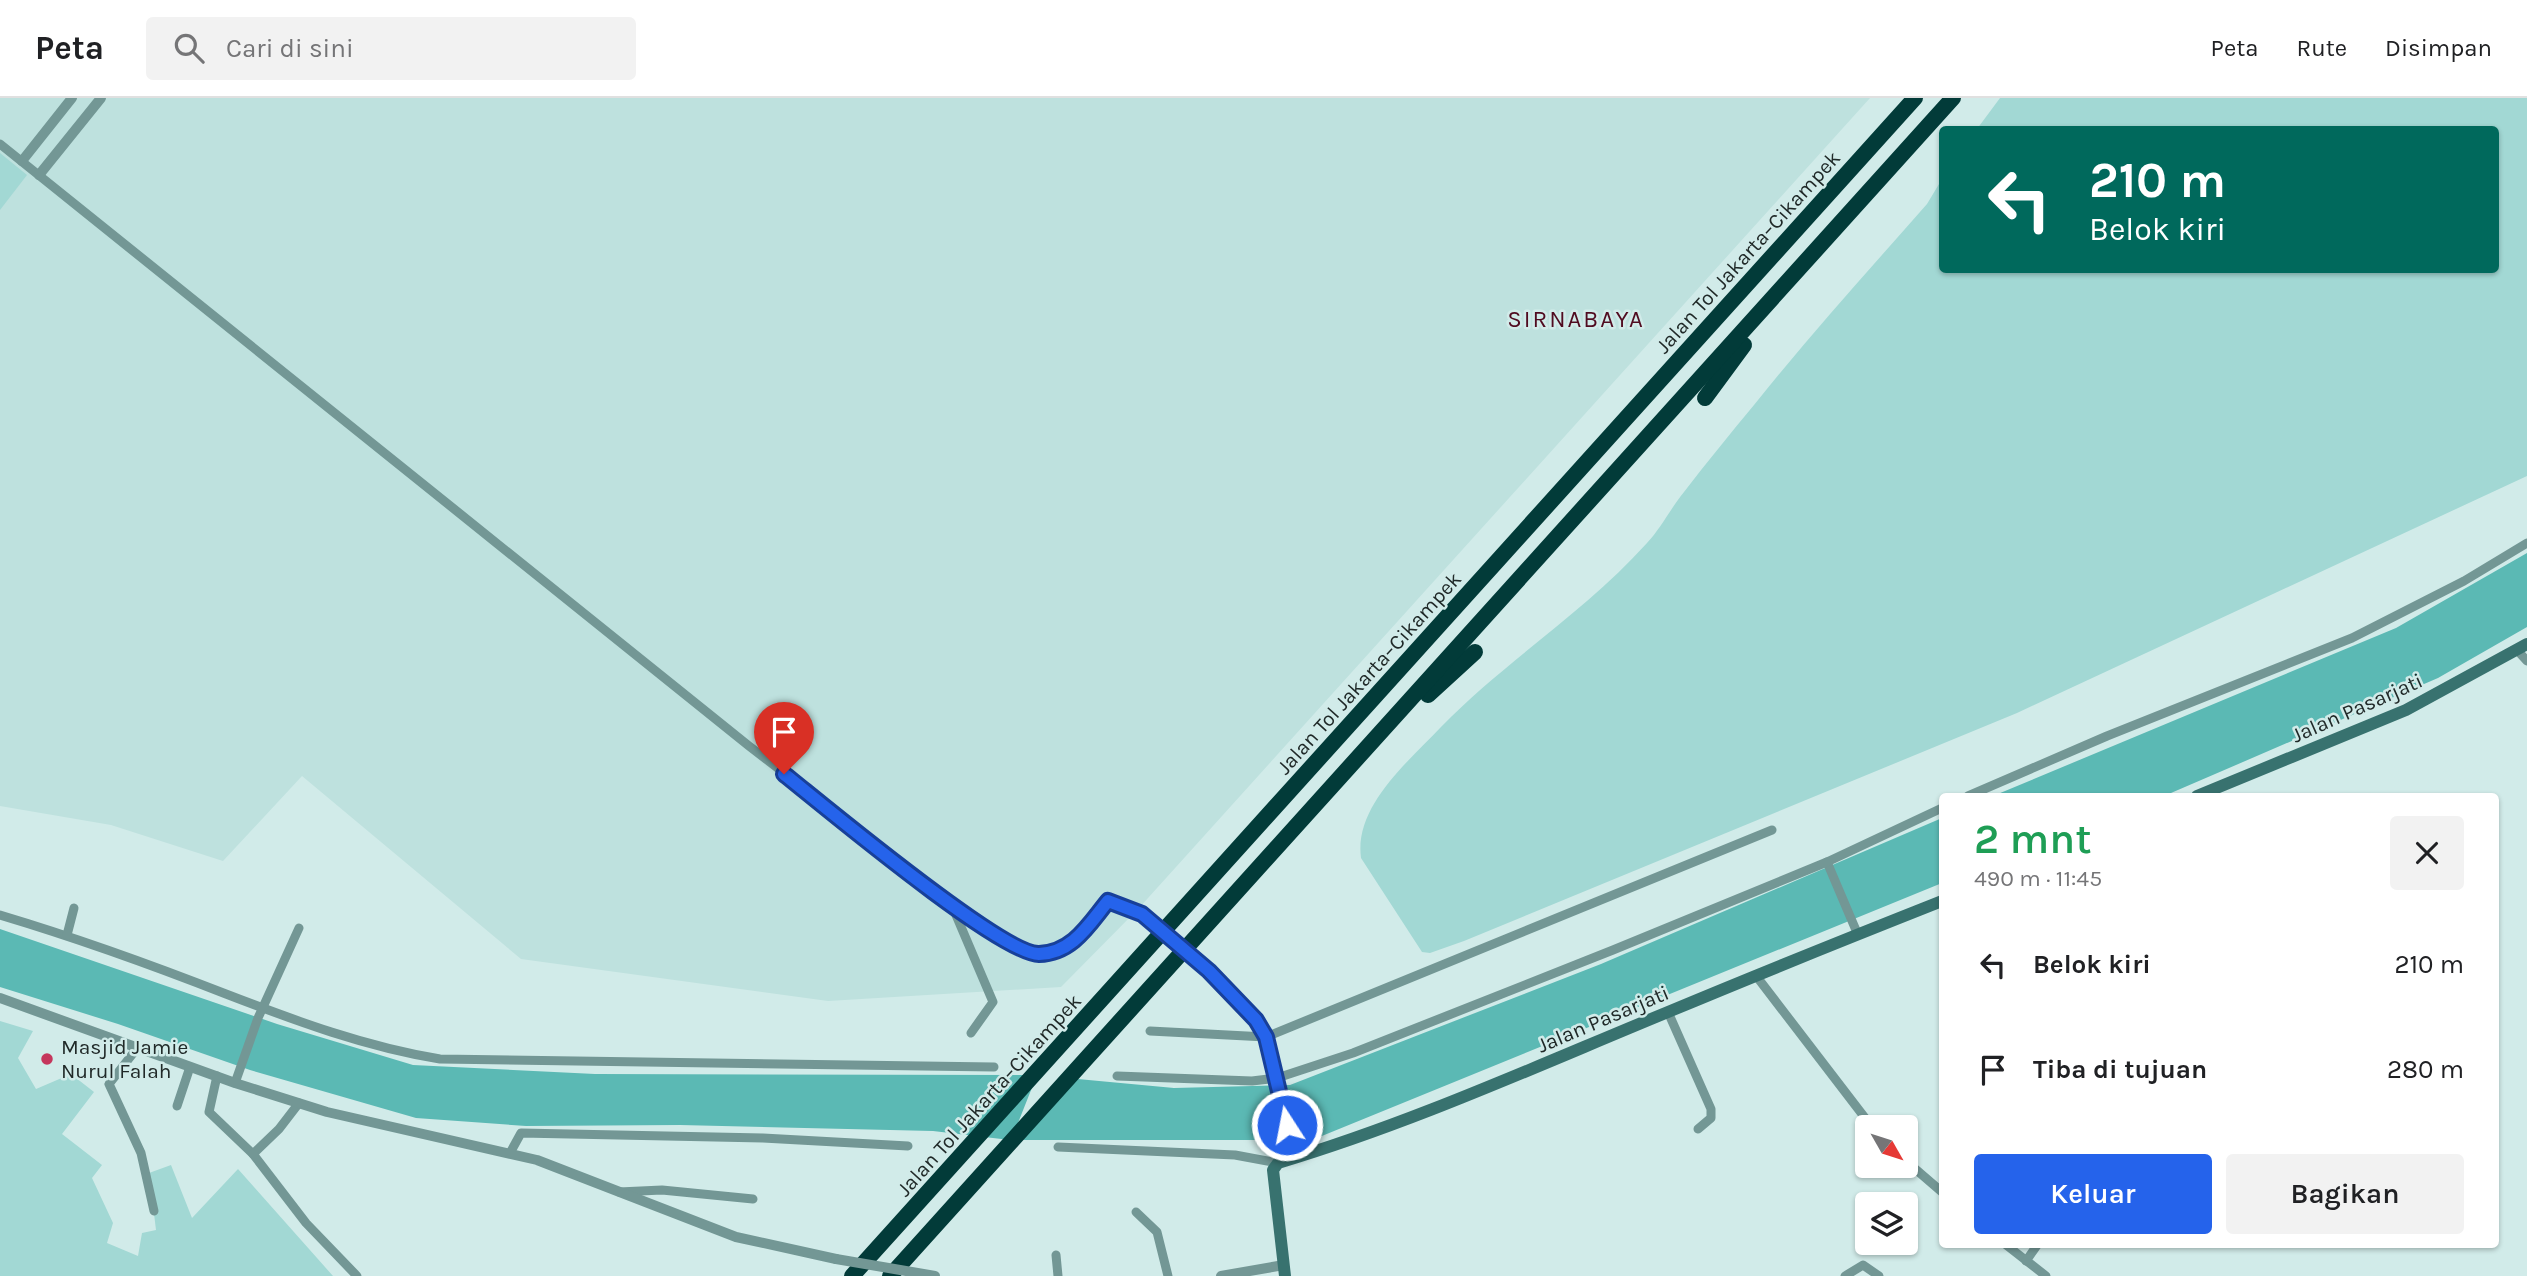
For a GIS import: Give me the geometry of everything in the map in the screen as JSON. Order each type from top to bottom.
[{"type":"highway","name":"Jalan Tol Jakarta–Cikampek","points":[[852,1276],[1037,1075],[1915,98]]},
{"type":"highway","points":[[890,1276],[1953,98]]},
{"type":"highway","points":[[1705,398],[1800,270]]},
{"type":"highway","points":[[1389,725],[1475,652]]},
{"type":"main road","name":"Jalan Pasarjati","points":[[2204,793],[2406,710],[2522,647]]},
{"type":"main road","name":"Jalan Pasarjati","points":[[1277,1164],[1539,1068],[1668,1012],[1939,902]]},
{"type":"main road","points":[[1277,1164],[1273,1170],[1285,1271]]},
{"type":"street","points":[[22,162],[72,98]]},
{"type":"street","points":[[39,175],[101,98]]},
{"type":"street","points":[[0,144],[769,762],[1004,942],[1039,954],[1071,945],[1108,901],[1130,907],[1145,916],[1209,971],[1256,1020],[1266,1037],[1279,1082],[1291,1144],[1291,1159]]},
{"type":"street","points":[[1975,793],[2107,736],[2352,638],[2464,581],[2527,543]]},
{"type":"street","points":[[2522,647],[2527,660]]},
{"type":"street","points":[[1116,1076],[1279,1082],[1827,862],[1939,808]]},
{"type":"street","points":[[1150,1031],[1266,1037],[1772,830]]},
{"type":"street","points":[[1827,862],[1858,934]]},
{"type":"street","points":[[951,903],[992,994],[991,1009],[971,1033]]},
{"type":"street","points":[[67,935],[74,908]]},
{"type":"street","points":[[0,915],[67,935],[260,1014],[403,1053],[440,1059],[994,1067]]},
{"type":"street","points":[[234,1083],[260,1014],[299,928]]},
{"type":"street","points":[[1757,977],[1863,1115]]},
{"type":"street","points":[[0,999],[234,1083],[299,1103],[380,1126],[537,1160],[736,1237],[836,1259],[934,1276]]},
{"type":"street","points":[[1668,1012],[1711,1110],[1710,1118],[1698,1129]]},
{"type":"street","points":[[138,1048],[109,1084],[141,1153],[154,1210]]},
{"type":"street","points":[[177,1106],[190,1067]]},
{"type":"street","points":[[217,1076],[209,1112],[253,1154],[306,1223],[357,1276]]},
{"type":"street","points":[[253,1154],[279,1129],[299,1103]]},
{"type":"street","points":[[510,1153],[521,1133],[763,1138],[908,1146]]},
{"type":"street","points":[[1058,1147],[1235,1154],[1277,1164]]},
{"type":"street","points":[[1918,1171],[1939,1189]]},
{"type":"street","points":[[618,1192],[662,1190],[753,1199]]},
{"type":"street","points":[[1136,1212],[1157,1232],[1168,1276]]},
{"type":"street","points":[[2010,1248],[2046,1276]]},
{"type":"street","points":[[2026,1261],[2035,1248]]},
{"type":"street","points":[[1056,1255],[1059,1276]]},
{"type":"street","points":[[1845,1276],[1863,1265],[1879,1276]]},
{"type":"street","points":[[1221,1276],[1285,1271]]},
{"type":"shaded area","points":[[0,98],[1870,98],[1139,908],[1061,987],[828,1001],[521,959],[302,776],[223,861],[111,825],[0,806]]},
{"type":"shaded area","points":[[2000,98],[2527,98],[2527,476],[2017,713],[1464,941],[1430,953],[1422,952],[1361,858],[1361,839],[1366,821],[1386,786],[1466,703],[1598,592],[1647,543],[1679,498],[1775,379],[1927,204],[1939,184],[1939,273],[2499,273],[2499,126],[1979,126]]},
{"type":"shaded area","points":[[0,153],[27,175],[0,210]]},
{"type":"shaded area","points":[[2527,553],[2527,627],[2438,678],[2171,793],[2000,793],[2396,628]]},
{"type":"shaded area","points":[[1939,819],[1939,884],[1312,1140],[1010,1140],[933,1131],[680,1125],[526,1126],[416,1118],[250,1070],[0,987],[0,929],[277,1024],[413,1065],[595,1074],[1037,1075],[1012,1138],[1067,1078],[1174,1088],[1290,1085],[1601,964]]},
{"type":"shaded area","points":[[0,1021],[33,1031],[18,1058],[36,1089],[71,1074],[94,1092],[62,1134],[102,1165],[92,1178],[113,1223],[107,1243],[138,1256],[142,1233],[156,1230],[149,1173],[171,1165],[192,1218],[238,1169],[333,1276],[0,1276]]},
{"type":"place","name":"Masjid Jamie Nurul Falah","points":[[47,1059]]},
{"type":"district","name":"SIRNABAYA","points":[[1576,319]]},
{"type":"route","points":[[784,774],[968,916],[1004,942],[1023,950],[1039,954],[1071,945],[1108,901],[1123,904],[1142,914],[1209,971],[1256,1020],[1266,1037],[1287,1125]]}]
